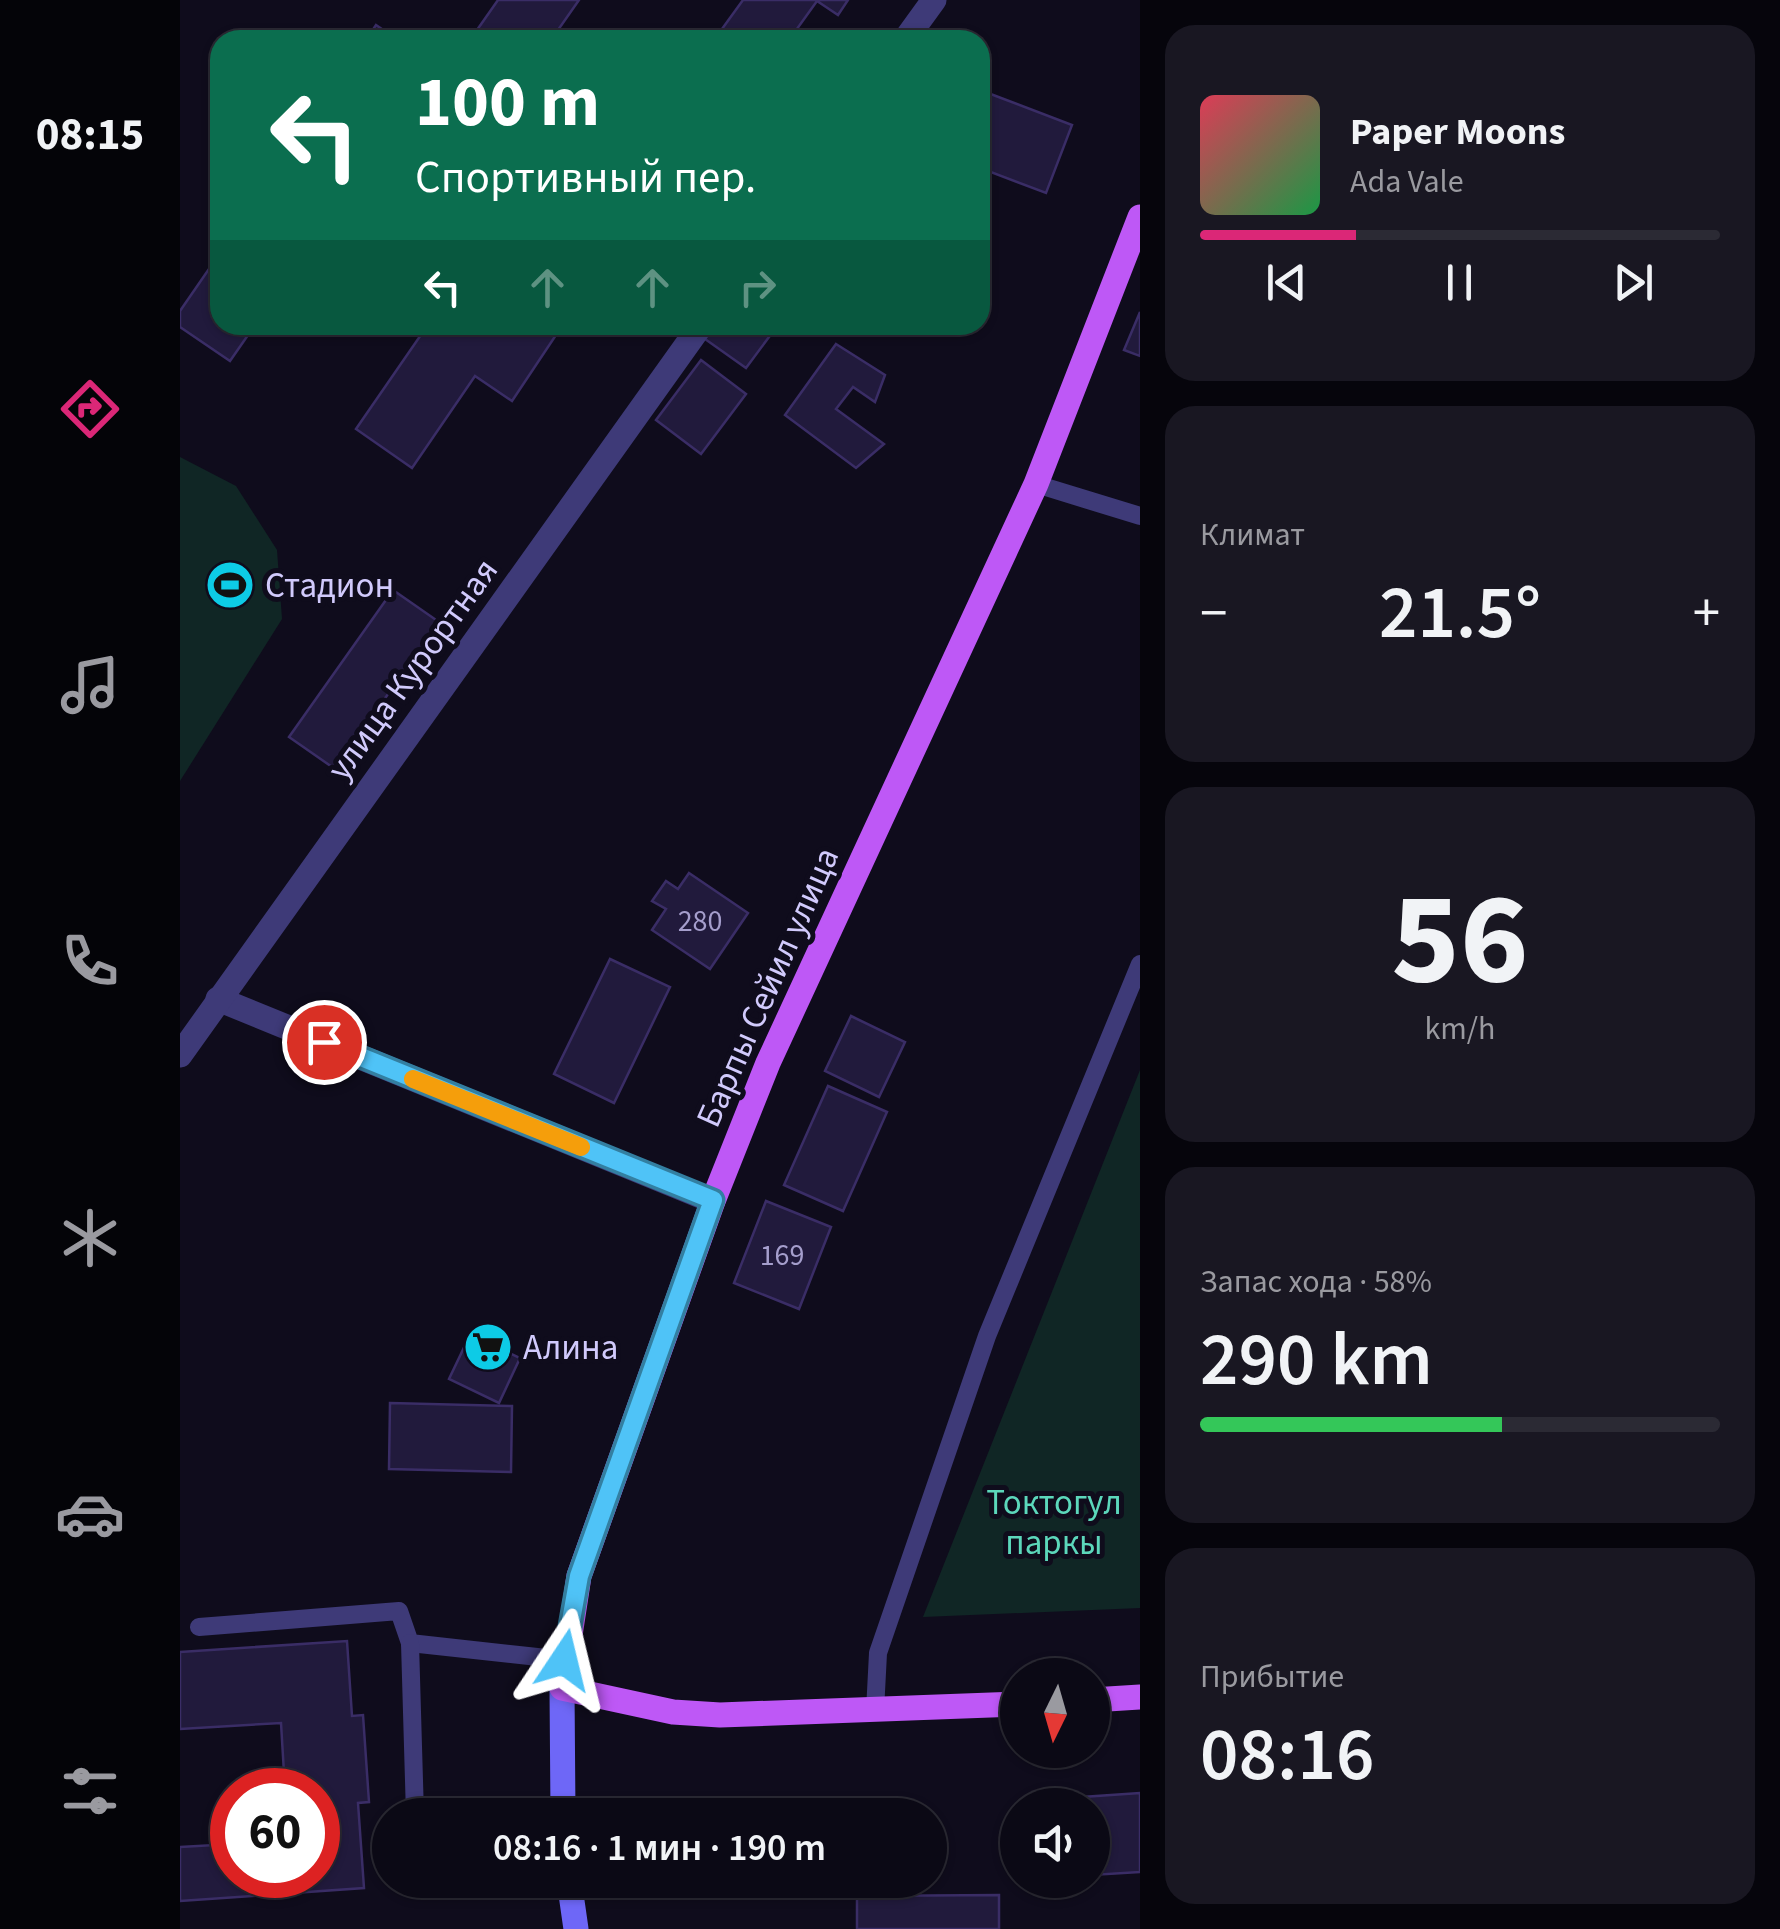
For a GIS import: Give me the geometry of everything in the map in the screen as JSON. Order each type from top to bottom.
[{"type":"main road","name":"Барпы Сейил улица","points":[[563,1798],[564,1660],[579,1576],[713,1200],[768,1063],[1036,484],[1140,216]]},
{"type":"main road","points":[[562,1688],[689,1713],[875,1712],[1000,1705]]},
{"type":"main road","points":[[1110,1699],[1140,1697]]},
{"type":"main road","points":[[572,1898],[576,1929]]},
{"type":"street","points":[[913,30],[934,0]]},
{"type":"street","name":"улица Курортная","points":[[180,1055],[694,335]]},
{"type":"street","points":[[218,999],[713,1200]]},
{"type":"lane","points":[[1036,484],[1140,516]]},
{"type":"lane","points":[[875,1712],[878,1653],[987,1336],[1140,964]]},
{"type":"lane","points":[[199,1626],[399,1611],[410,1643],[415,1798]]},
{"type":"lane","points":[[410,1643],[564,1660]]},
{"type":"green space","name":"Стадион","points":[[180,457],[236,486],[277,550],[282,619],[180,781]]},
{"type":"green space","name":"Токтогул паркы","points":[[1140,1070],[1140,1608],[923,1617]]},
{"type":"building","points":[[498,0],[579,0],[558,30],[477,30]]},
{"type":"building","points":[[743,0],[848,0],[838,15],[817,1],[796,30],[721,30]]},
{"type":"building","points":[[990,94],[1072,125],[1046,193],[990,172]]},
{"type":"building","points":[[210,268],[210,335],[248,335],[230,361],[180,327],[180,311]]},
{"type":"building","points":[[1140,312],[1140,356],[1124,350]]},
{"type":"building","points":[[421,335],[556,335],[512,401],[475,376],[412,468],[356,429]]},
{"type":"building","points":[[708,335],[769,337],[746,368],[705,339]]},
{"type":"building","points":[[836,344],[885,375],[875,402],[853,387],[836,409],[884,444],[856,468],[785,415]]},
{"type":"building","points":[[701,360],[746,394],[701,454],[656,420]]},
{"type":"building","points":[[393,590],[439,622],[335,769],[289,737]]},
{"type":"building","points":[[689,873],[748,913],[710,969],[652,930],[666,909],[652,901],[666,881],[678,889]]},
{"type":"building","points":[[610,959],[670,987],[614,1103],[554,1074]]},
{"type":"building","points":[[851,1016],[905,1042],[879,1097],[825,1071]]},
{"type":"building","points":[[828,1086],[887,1112],[843,1211],[784,1185]]},
{"type":"building","points":[[766,1201],[831,1227],[799,1309],[734,1283]]},
{"type":"building","points":[[470,1335],[520,1358],[499,1403],[449,1379]]},
{"type":"building","points":[[390,1403],[512,1406],[511,1472],[389,1469]]},
{"type":"building","points":[[347,1641],[352,1716],[363,1715],[369,1802],[358,1803],[364,1888],[340,1890],[340,1768],[284,1768],[281,1723],[180,1729],[180,1652]]},
{"type":"building","points":[[1140,1793],[1140,1872],[1110,1874],[1110,1795]]},
{"type":"building","points":[[210,1845],[210,1898],[222,1898],[180,1901],[180,1847]]},
{"type":"building","points":[[999,1895],[999,1929],[857,1929],[857,1898]]},
{"type":"slow traffic","points":[[413,1079],[581,1147]]},
{"type":"place","name":"Стадион","points":[[230,585]]},
{"type":"place","name":"Алина","points":[[488,1347]]},
{"type":"route","points":[[324,1042],[713,1200],[579,1576],[564,1660]]}]
